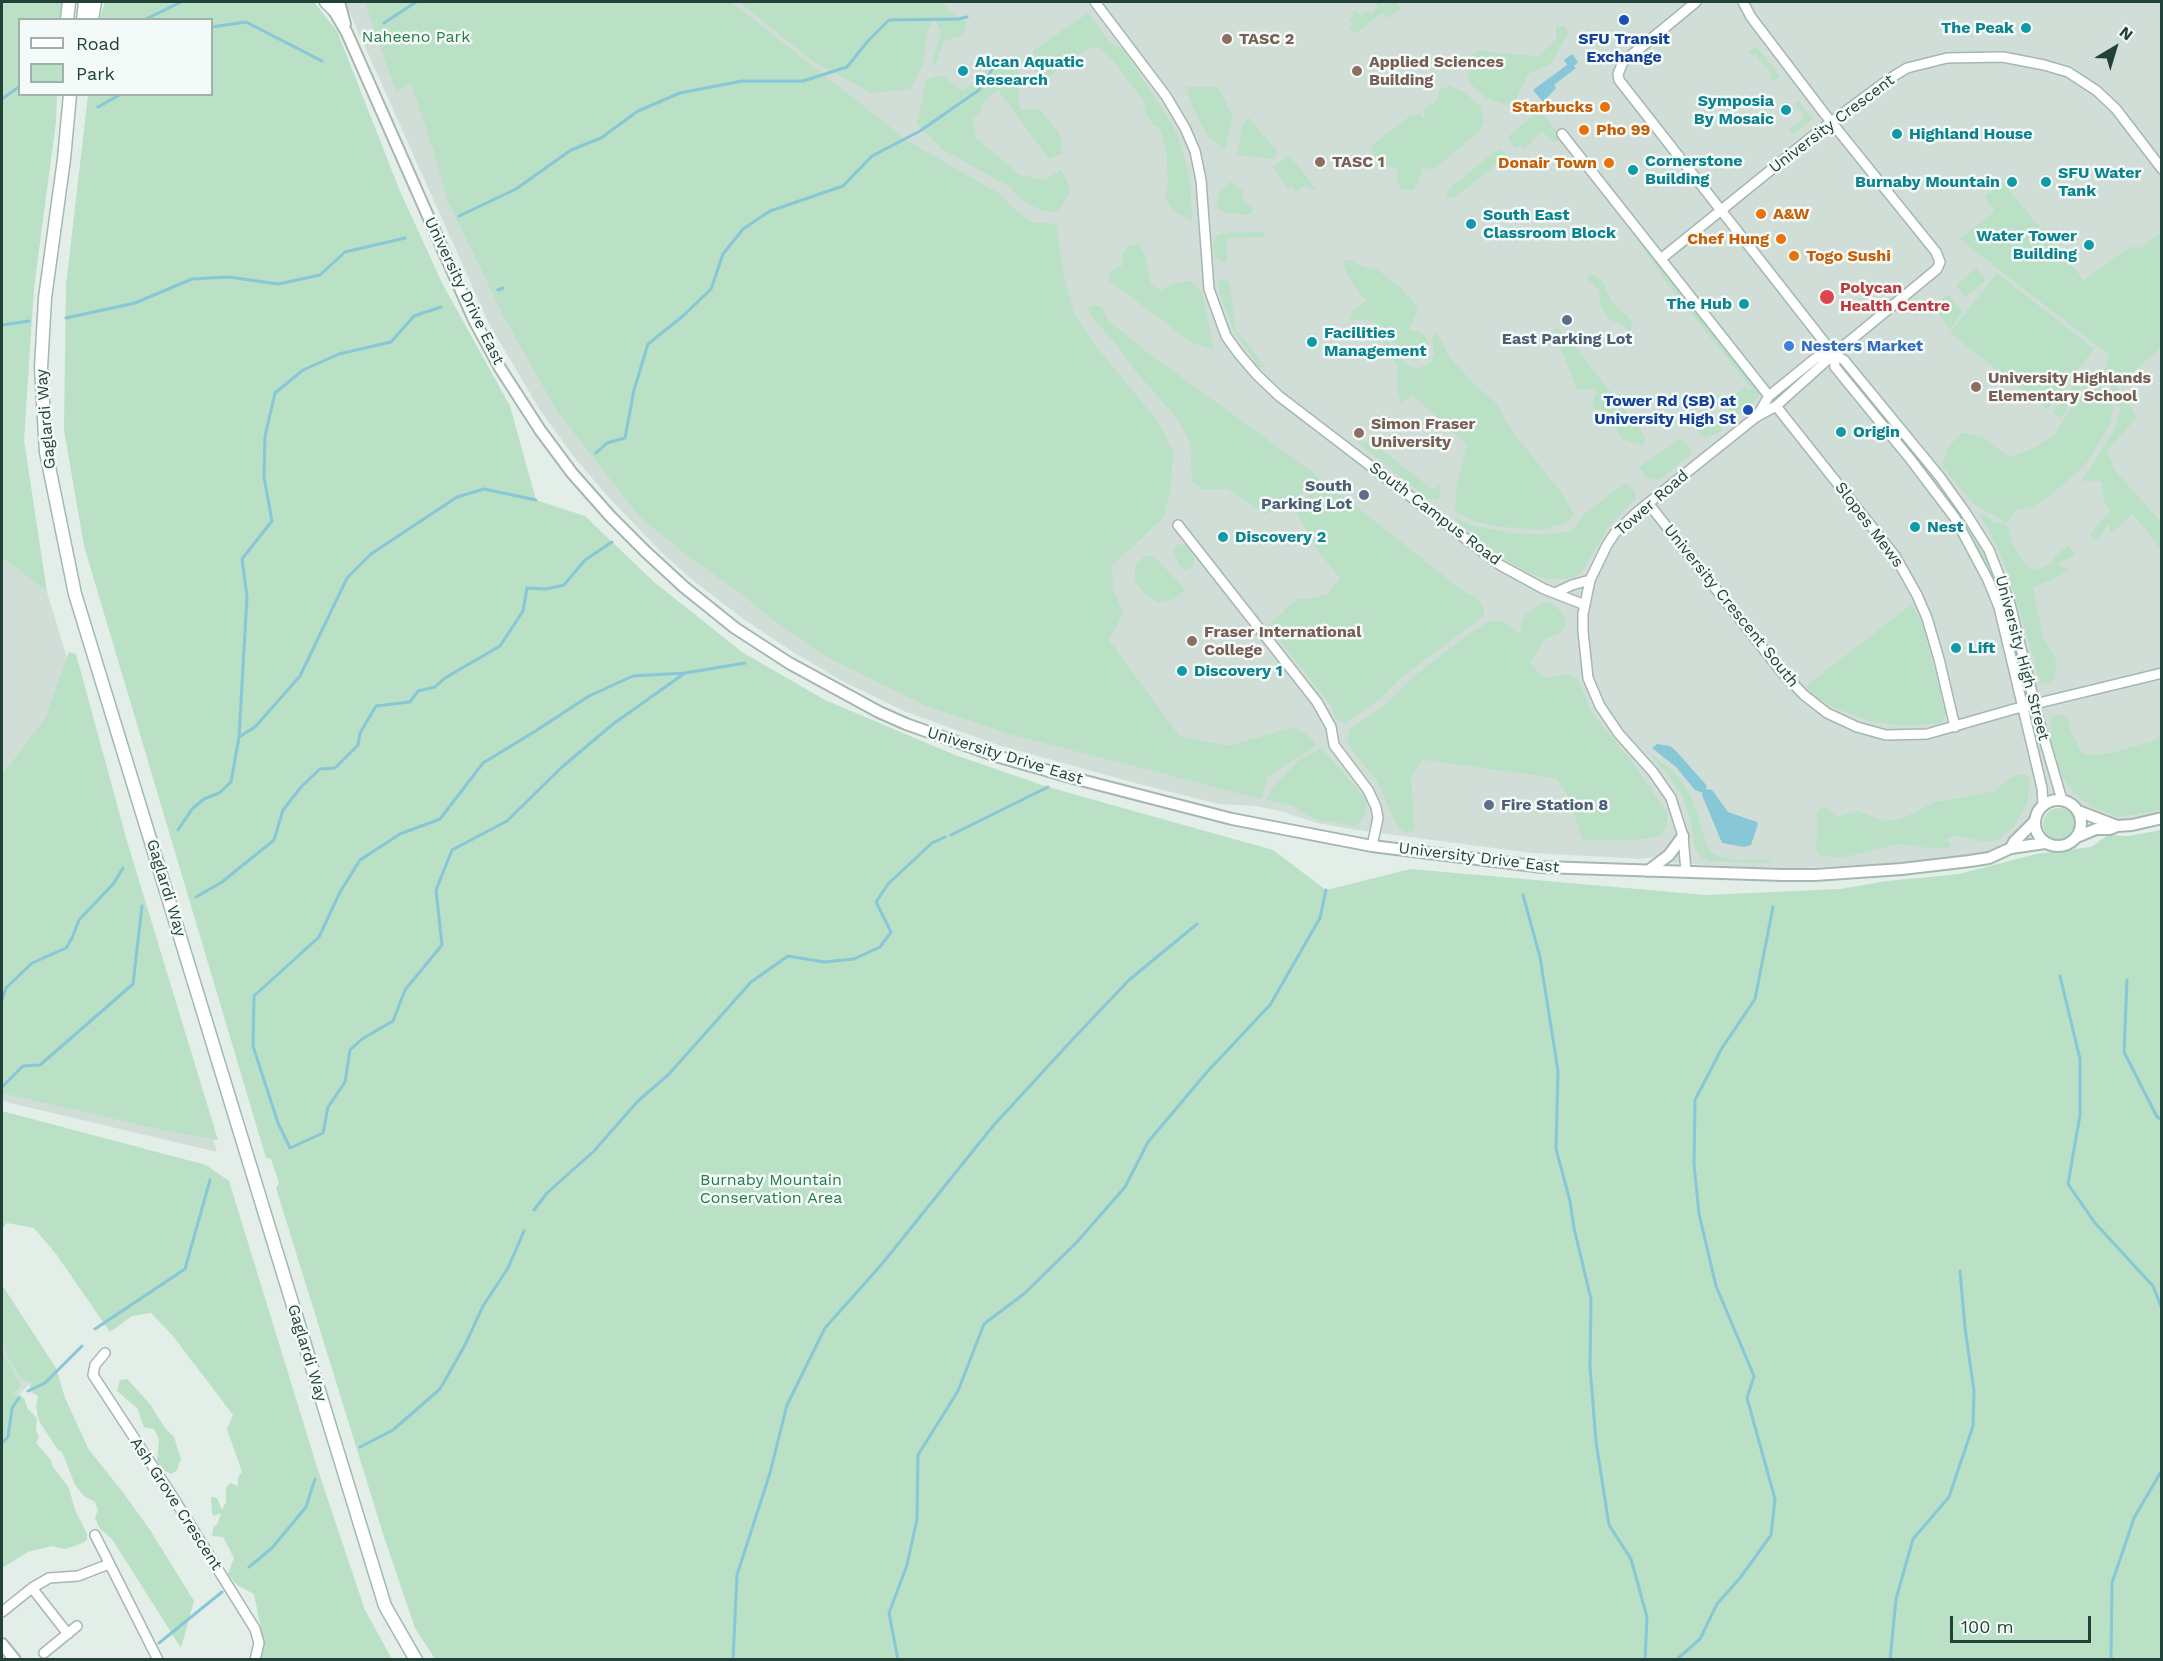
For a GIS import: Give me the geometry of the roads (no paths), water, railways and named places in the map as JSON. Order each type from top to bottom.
[{"type":"main road","points":[[68,18],[69,2]]},
{"type":"main road","points":[[83,18],[85,2]]},
{"type":"main road","points":[[92,18],[95,2]]},
{"type":"main road","name":"Gaglardi Way","points":[[70,96],[64,159],[45,298],[41,368],[46,452],[75,594],[385,1606],[416,1659]]},
{"type":"street","name":"South Campus Road","points":[[1095,2],[1166,96],[1189,135],[1201,180],[1209,289],[1226,336],[1239,354],[1279,396],[1492,559],[1521,578],[1585,605]]},
{"type":"street","name":"University High Street","points":[[1696,2],[1623,62],[1618,80],[1834,354],[1844,360],[1940,477],[1989,549],[2010,604],[2062,800]]},
{"type":"street","points":[[1743,2],[1751,17],[1832,121]]},
{"type":"street","name":"University Drive East","points":[[332,4],[474,320],[500,368],[540,430],[572,473],[609,516],[684,587],[735,628],[829,686],[899,721],[947,740],[1077,779],[1232,819],[1372,846],[1542,867],[1782,875],[1891,870],[1989,858],[2011,848],[2045,843]]},
{"type":"street","name":"University Crescent","points":[[1662,258],[1832,121],[1889,79],[1908,68],[1947,58],[2003,57],[2068,72],[2097,91],[2116,109],[2162,169]]},
{"type":"street","name":"Tower Road","points":[[1686,872],[1683,836],[1677,813],[1662,783],[1619,734],[1600,706],[1588,678],[1584,657],[1583,622],[1590,579],[1615,533],[1648,503],[1756,417],[1776,406],[1834,354],[1937,269],[1940,262],[1936,252],[1832,121]]},
{"type":"street","points":[[1562,134],[1662,258],[1768,396]]},
{"type":"street","name":"University High Street","points":[[1834,354],[1835,367],[1911,460],[1966,535],[1988,580],[1999,607],[2042,788],[2043,805]]},
{"type":"street","name":"Tower Road","points":[[1756,417],[1768,396],[1817,357],[1834,354]]},
{"type":"street","name":"Slopes Mews","points":[[1776,406],[1895,556],[1917,595],[1937,651],[1955,727]]},
{"type":"street","name":"University Crescent South","points":[[1648,503],[1780,670],[1804,695],[1827,713],[1857,727],[1886,735],[1927,734],[2023,708]]},
{"type":"street","points":[[1178,525],[1317,702],[1331,727],[1334,745],[1373,798],[1378,818],[1372,846]]},
{"type":"street","points":[[1555,593],[1590,579]]},
{"type":"street","points":[[2023,708],[2162,673]]},
{"type":"street","points":[[2117,826],[2078,811],[2062,800],[2049,801],[2043,805],[2034,822],[2035,830],[2045,843],[2059,847],[2072,842],[2086,831],[2110,829],[2162,818]]},
{"type":"street","points":[[2077,837],[2081,824],[2078,811]]},
{"type":"street","name":"University Drive East","points":[[2011,848],[2034,822]]},
{"type":"street","points":[[1648,871],[1669,855],[1683,836]]},
{"type":"street","name":"Ash Grove Crescent","points":[[105,1353],[95,1365],[93,1375],[255,1629],[260,1642],[255,1659]]},
{"type":"street","points":[[95,1535],[158,1659]]},
{"type":"street","points":[[2,1612],[32,1588],[49,1578],[78,1576],[109,1564]]},
{"type":"street","points":[[32,1588],[68,1634]]},
{"type":"street","points":[[44,1653],[77,1626]]},
{"type":"street","points":[[2,1644],[15,1659]]},
{"type":"water","points":[[1572,54],[1578,62],[1574,66],[1576,68],[1554,85],[1556,88],[1543,102],[1533,90],[1567,65],[1564,60]]},
{"type":"water","points":[[1657,744],[1670,746],[1676,751],[1707,786],[1705,789],[1712,790],[1728,812],[1757,822],[1751,845],[1744,847],[1722,843],[1703,793],[1695,790],[1676,767],[1652,748]]},
{"type":"waterway","points":[[148,18],[181,2]]},
{"type":"waterway","points":[[384,23],[416,2]]},
{"type":"waterway","points":[[459,216],[516,189],[571,150],[601,138],[638,111],[680,93],[742,81],[803,81],[847,67],[889,20],[967,17]]},
{"type":"waterway","points":[[213,27],[246,22],[322,61]]},
{"type":"waterway","points":[[596,453],[607,443],[625,438],[634,390],[648,344],[683,316],[711,289],[723,254],[743,229],[770,211],[843,186],[872,156],[920,131],[979,90],[993,68]]},
{"type":"waterway","points":[[2,99],[18,87]]},
{"type":"waterway","points":[[98,107],[117,96]]},
{"type":"waterway","points":[[66,318],[135,303],[192,279],[229,277],[278,284],[320,275],[345,252],[405,238]]},
{"type":"waterway","points":[[498,290],[503,288]]},
{"type":"waterway","points":[[239,737],[247,597],[242,559],[272,521],[264,477],[265,436],[275,393],[303,370],[339,354],[391,342],[414,316],[441,307]]},
{"type":"waterway","points":[[2,325],[29,321]]},
{"type":"waterway","points":[[178,830],[192,809],[204,799],[219,793],[231,782],[239,737],[255,727],[300,676],[347,578],[371,554],[457,497],[484,489],[536,500]]},
{"type":"waterway","points":[[196,897],[222,882],[274,840],[283,810],[301,787],[320,769],[335,768],[358,745],[360,733],[376,706],[410,702],[418,691],[435,687],[445,678],[500,646],[523,611],[527,588],[546,589],[564,585],[585,560],[612,542]]},
{"type":"waterway","points":[[685,673],[613,724],[562,767],[507,821],[452,850],[436,890],[442,945],[405,990],[393,1021],[362,1039],[350,1050],[345,1082],[328,1107],[323,1133],[290,1148],[278,1123],[253,1046],[254,996],[319,937],[340,892],[360,860],[400,834],[440,819],[483,763],[589,696],[633,676],[685,673],[745,663]]},
{"type":"waterway","points":[[951,835],[1048,787]]},
{"type":"waterway","points":[[534,1210],[547,1193],[594,1151],[637,1102],[669,1074],[751,982],[788,956],[824,962],[854,959],[880,947],[891,932],[876,902],[888,884],[932,843],[945,837]]},
{"type":"waterway","points":[[2,1000],[6,988],[32,963],[66,948],[79,920],[114,883],[123,868]]},
{"type":"waterway","points":[[898,1660],[889,1613],[907,1565],[917,1519],[918,1455],[958,1391],[984,1324],[1025,1293],[1077,1242],[1125,1187],[1148,1142],[1207,1072],[1270,1005],[1320,918],[1326,890]]},
{"type":"waterway","points":[[1523,895],[1540,957],[1558,1071],[1556,1149],[1570,1201],[1591,1299],[1590,1366],[1596,1442],[1609,1525],[1631,1559],[1647,1617],[1645,1660]]},
{"type":"waterway","points":[[2,1087],[23,1066],[40,1065],[133,984],[142,906]]},
{"type":"waterway","points":[[1676,1660],[1700,1639],[1717,1604],[1740,1578],[1771,1535],[1775,1499],[1747,1398],[1754,1376],[1716,1286],[1699,1214],[1694,1164],[1695,1100],[1722,1048],[1755,999],[1773,907]]},
{"type":"waterway","points":[[733,1660],[737,1575],[770,1473],[787,1405],[825,1328],[882,1264],[993,1126],[1072,1040],[1129,980],[1197,924]]},
{"type":"waterway","points":[[2060,976],[2080,1059],[2080,1115],[2068,1184],[2095,1223],[2153,1286],[2162,1309]]},
{"type":"waterway","points":[[2127,980],[2124,1052],[2157,1117],[2162,1119]]},
{"type":"waterway","points":[[95,1329],[185,1269],[210,1180]]},
{"type":"waterway","points":[[360,1447],[393,1430],[440,1389],[465,1345],[483,1306],[508,1268],[524,1231]]},
{"type":"waterway","points":[[1890,1660],[1896,1599],[1913,1539],[1949,1497],[1973,1426],[1974,1391],[1960,1271]]},
{"type":"waterway","points":[[28,1391],[45,1383],[82,1346]]},
{"type":"waterway","points":[[2,1443],[8,1437],[12,1408],[19,1398]]},
{"type":"waterway","points":[[2111,1660],[2112,1583],[2134,1518],[2162,1470]]},
{"type":"waterway","points":[[249,1567],[272,1548],[306,1507],[315,1479]]},
{"type":"waterway","points":[[159,1643],[222,1592]]},
{"type":"place","name":"SFU Transit Exchange","points":[[1624,20]]},
{"type":"place","name":"The Peak","points":[[2026,28]]},
{"type":"place","name":"TASC 2","points":[[1227,39]]},
{"type":"place","name":"Alcan Aquatic Research","points":[[963,71]]},
{"type":"place","name":"Applied Sciences Building","points":[[1357,71]]},
{"type":"place","name":"Starbucks","points":[[1605,107]]},
{"type":"place","name":"Symposia By Mosaic","points":[[1786,110]]},
{"type":"place","name":"Pho 99","points":[[1584,130]]},
{"type":"place","name":"Highland House","points":[[1897,134]]},
{"type":"place","name":"TASC 1","points":[[1320,162]]},
{"type":"place","name":"Donair Town","points":[[1609,163]]},
{"type":"place","name":"Cornerstone Building","points":[[1633,170]]},
{"type":"place","name":"Burnaby Mountain","points":[[2012,182]]},
{"type":"place","name":"SFU Water Tank","points":[[2046,182]]},
{"type":"place","name":"A&W","points":[[1761,214]]},
{"type":"place","name":"South East Classroom Block","points":[[1471,224]]},
{"type":"place","name":"Chef Hung","points":[[1781,239]]},
{"type":"place","name":"Water Tower Building","points":[[2089,245]]},
{"type":"place","name":"Togo Sushi","points":[[1794,256]]},
{"type":"place","name":"Polycan Health Centre","points":[[1827,297]]},
{"type":"place","name":"The Hub","points":[[1744,304]]},
{"type":"place","name":"East Parking Lot","points":[[1567,320]]},
{"type":"place","name":"Facilities Management","points":[[1312,342]]},
{"type":"place","name":"Nesters Market","points":[[1789,346]]},
{"type":"place","name":"University Highlands Elementary School","points":[[1976,387]]},
{"type":"place","name":"Tower Rd (SB) at University High St","points":[[1748,410]]},
{"type":"place","name":"Origin","points":[[1841,432]]},
{"type":"place","name":"Simon Fraser University","points":[[1359,433]]},
{"type":"place","name":"South Parking Lot","points":[[1364,495]]},
{"type":"place","name":"Nest","points":[[1915,527]]},
{"type":"place","name":"Discovery 2","points":[[1223,537]]},
{"type":"place","name":"Fraser International College","points":[[1192,641]]},
{"type":"place","name":"Lift","points":[[1956,648]]},
{"type":"place","name":"Discovery 1","points":[[1182,671]]},
{"type":"place","name":"Fire Station 8","points":[[1489,805]]},
{"type":"park label","name":"Naheeno Park","points":[[416,37]]},
{"type":"park label","name":"Burnaby Mountain Conservation Area","points":[[771,1189]]}]
